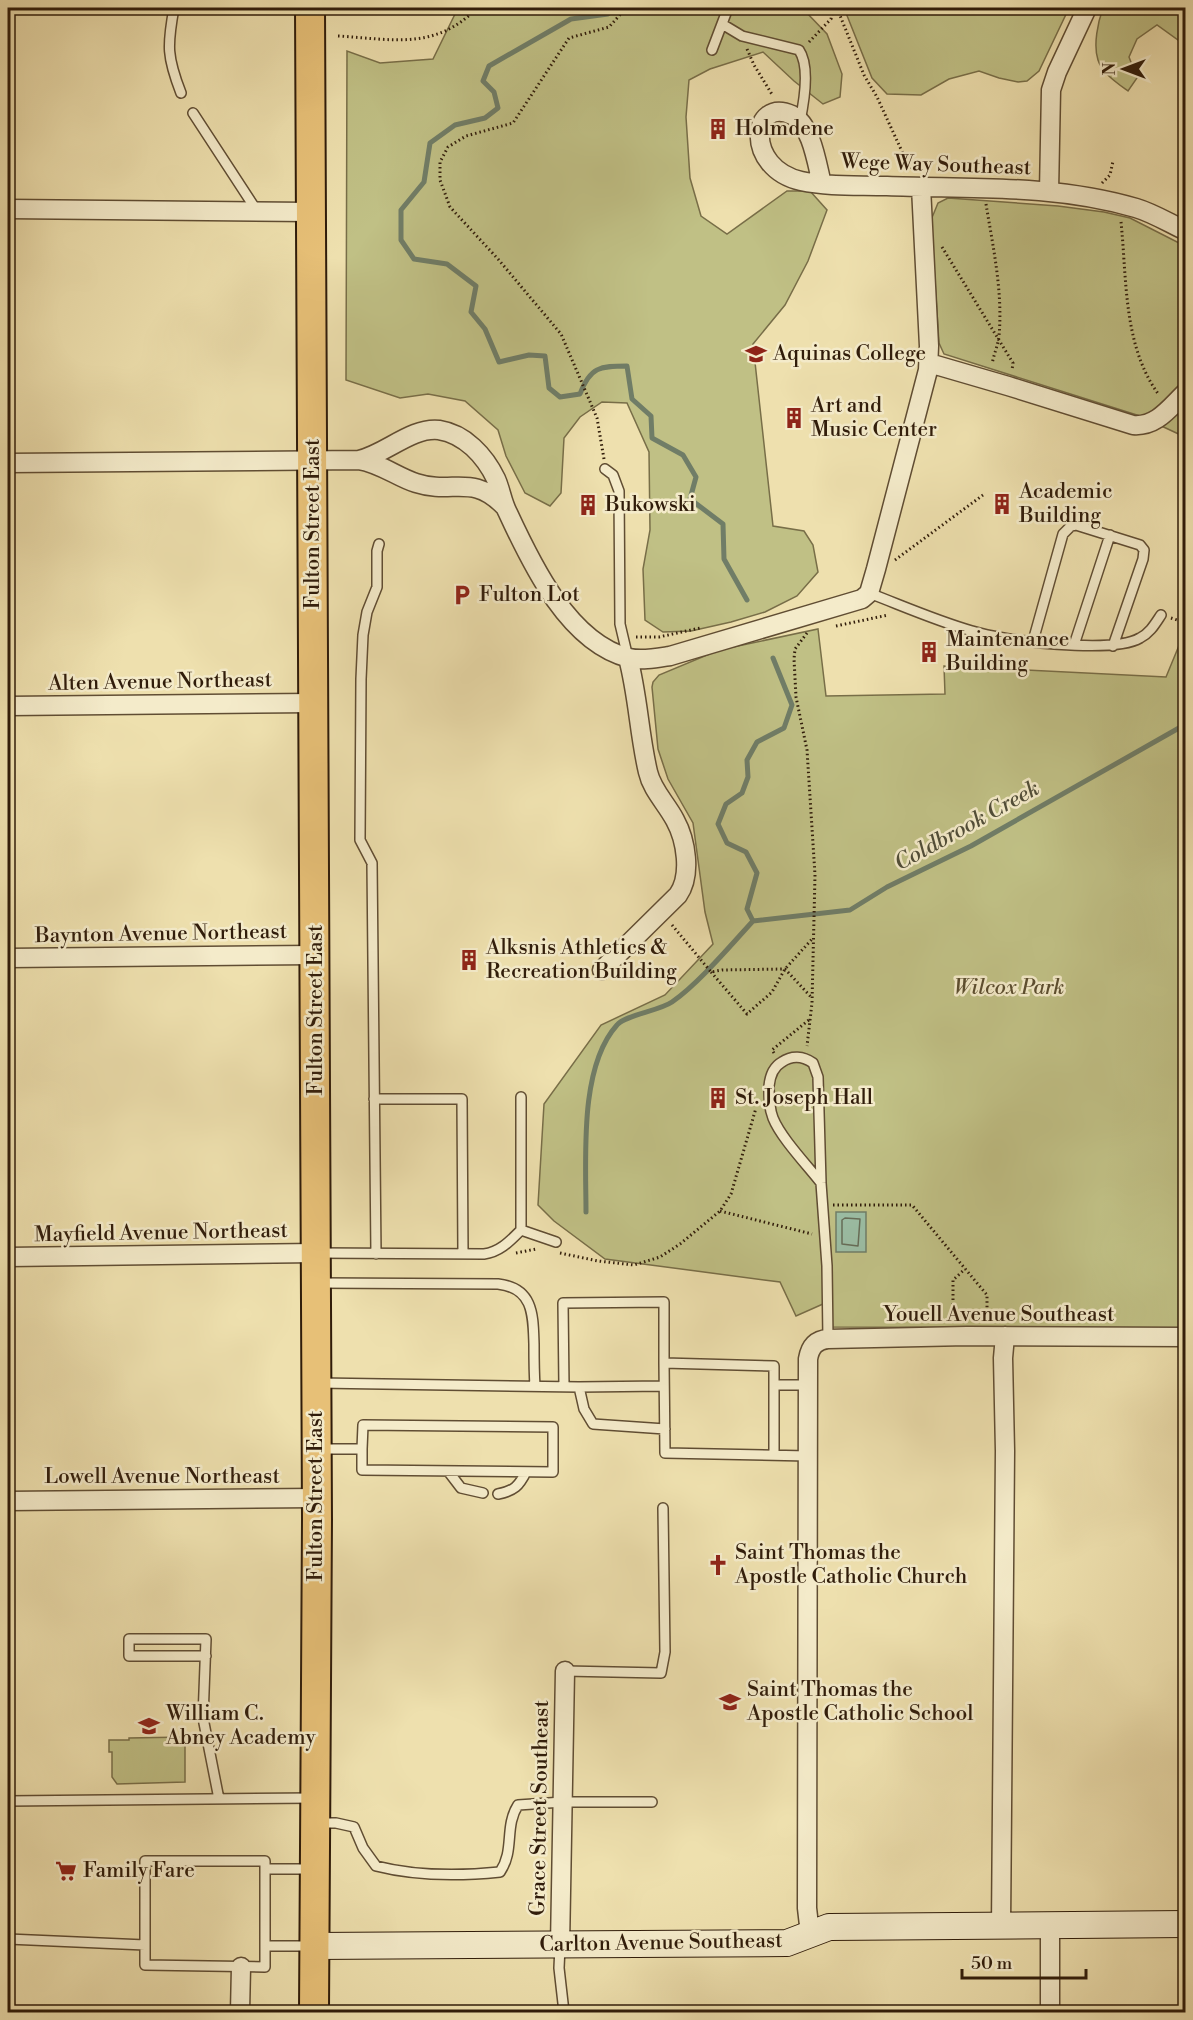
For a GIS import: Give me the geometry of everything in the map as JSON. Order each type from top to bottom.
[{"type":"main road","name":"Fulton Street East","points":[[310,8],[317,1449],[314,2013]]},
{"type":"street","points":[[1049,192],[1051,90],[1087,8]]},
{"type":"street","points":[[783,113],[788,113],[800,121]]},
{"type":"street","name":"Wege Way Southeast","points":[[783,113],[768,117],[761,126],[759,139],[764,154],[773,166],[784,175],[803,182],[822,184],[918,180],[1049,192],[1119,204],[1149,213],[1185,231]]},
{"type":"street","name":"Wege Way Southeast","points":[[800,121],[811,143],[822,184]]},
{"type":"street","points":[[359,460],[374,456],[417,433],[433,430],[447,432],[471,445],[486,462],[495,478],[504,506],[531,561],[562,608],[588,638],[628,658],[649,659],[670,656],[857,602],[869,592],[929,363],[923,224],[918,180]]},
{"type":"street","points":[[8,209],[310,212]]},
{"type":"street","points":[[929,363],[1141,426],[1151,423],[1185,392]]},
{"type":"street","points":[[8,463],[359,460],[371,462],[421,484],[479,488],[493,495],[504,506]]},
{"type":"street","points":[[602,970],[661,913],[684,885],[685,856],[681,834],[675,819],[657,793],[648,773],[628,658]]},
{"type":"street","name":"Alten Avenue Northeast","points":[[8,706],[314,703]]},
{"type":"street","name":"Baynton Avenue Northeast","points":[[8,958],[315,955]]},
{"type":"street","name":"Mayfield Avenue Northeast","points":[[8,1257],[316,1253]]},
{"type":"street","points":[[1001,1927],[1005,1463],[1003,1358],[1005,1336]]},
{"type":"street","name":"Youell Avenue Southeast","points":[[821,1342],[1005,1336],[1185,1337]]},
{"type":"street","points":[[810,1934],[807,1908],[808,1359],[821,1342]]},
{"type":"street","name":"Lowell Avenue Northeast","points":[[8,1501],[317,1498]]},
{"type":"street","name":"Grace Street Southeast","points":[[560,1946],[565,1671]]},
{"type":"street","name":"Carlton Avenue Southeast","points":[[314,1946],[787,1943],[829,1927],[1185,1924]]},
{"type":"street","points":[[1050,1926],[1050,2013]]},
{"type":"street","points":[[240,2013],[241,1967]]},
{"type":"lane","points":[[174,8],[169,36],[170,64],[181,93]]},
{"type":"lane","points":[[712,50],[728,8]]},
{"type":"lane","points":[[722,24],[742,36],[797,48],[802,55],[804,66],[804,102],[800,121]]},
{"type":"lane","points":[[193,113],[257,212]]},
{"type":"lane","points":[[605,470],[613,475],[619,491],[620,630],[628,658]]},
{"type":"lane","points":[[1033,640],[1065,531],[1071,526],[1080,526],[1140,545],[1144,552],[1113,646]]},
{"type":"lane","points":[[1074,645],[1110,535]]},
{"type":"lane","points":[[376,1254],[372,863],[360,840],[360,679],[364,624],[377,587],[379,544]]},
{"type":"lane","points":[[869,592],[910,610],[985,635],[1074,645],[1113,646],[1128,643],[1141,638],[1150,631],[1161,615]]},
{"type":"lane","points":[[821,1183],[778,1128],[772,1116],[769,1098],[771,1074],[780,1062],[796,1057],[806,1059],[815,1066],[818,1077],[825,1237],[821,1342]]},
{"type":"lane","points":[[316,1253],[492,1253],[505,1245],[521,1230],[521,1097]]},
{"type":"lane","points":[[374,1099],[462,1099],[463,1254]]},
{"type":"lane","points":[[521,1230],[555,1247]]},
{"type":"lane","points":[[316,1283],[498,1284],[512,1287],[523,1294],[532,1314],[535,1386]]},
{"type":"lane","points":[[564,1387],[563,1303],[664,1302],[664,1453],[808,1456]]},
{"type":"lane","points":[[664,1364],[774,1366],[774,1455]]},
{"type":"lane","points":[[316,1383],[564,1387],[664,1386]]},
{"type":"lane","points":[[774,1385],[808,1385]]},
{"type":"lane","points":[[579,1387],[584,1409],[593,1424],[664,1429]]},
{"type":"lane","points":[[363,1425],[553,1426],[553,1472],[362,1470],[362,1449],[363,1425]]},
{"type":"lane","points":[[317,1449],[362,1449]]},
{"type":"lane","points":[[448,1471],[461,1488],[483,1493]]},
{"type":"lane","points":[[498,1494],[511,1491],[518,1486],[526,1472]]},
{"type":"lane","points":[[565,1671],[661,1672],[665,1652],[663,1508]]},
{"type":"lane","points":[[206,1656],[129,1656],[129,1640],[206,1640],[206,1656],[204,1718],[219,1799]]},
{"type":"lane","points":[[8,1801],[219,1799],[315,1810],[336,1822],[354,1827],[363,1848],[376,1866],[397,1872],[479,1874],[500,1872],[508,1861],[511,1815],[518,1805],[562,1802],[652,1802]]},
{"type":"lane","points":[[145,1861],[265,1861],[265,1869],[265,1967],[145,1965],[145,1861]]},
{"type":"lane","points":[[265,1869],[314,1869]]},
{"type":"lane","points":[[8,1940],[145,1945]]},
{"type":"lane","points":[[265,1946],[314,1946]]},
{"type":"lane","points":[[560,1946],[559,1968],[564,2013]]},
{"type":"path","points":[[338,36],[417,40],[441,34],[466,19],[477,8]]},
{"type":"path","points":[[605,470],[597,418],[561,334],[498,259],[450,207],[440,180],[440,162],[447,147],[466,136],[513,123],[569,38],[609,27],[626,8]]},
{"type":"path","points":[[797,48],[813,39],[831,19],[832,8]]},
{"type":"path","points":[[837,8],[864,75],[877,97],[908,167],[918,180]]},
{"type":"path","points":[[742,36],[754,65],[783,113]]},
{"type":"path","points":[[1097,186],[1110,175],[1113,161]]},
{"type":"path","points":[[983,187],[997,274],[1000,317],[999,339],[989,380]]},
{"type":"path","points":[[1119,204],[1129,314],[1136,351],[1148,380],[1169,408]]},
{"type":"path","points":[[923,224],[929,225],[1013,363],[1008,386]]},
{"type":"path","points":[[889,565],[982,495]]},
{"type":"path","points":[[832,627],[910,610]]},
{"type":"path","points":[[620,630],[636,638],[650,638],[705,626]]},
{"type":"path","points":[[806,1059],[812,998],[815,875],[813,815],[807,750],[796,697],[794,659],[798,645],[806,634],[814,629]]},
{"type":"path","points":[[661,913],[747,1014],[772,992],[785,969],[814,936]]},
{"type":"path","points":[[711,972],[785,969],[812,998]]},
{"type":"path","points":[[780,1062],[772,1050],[810,1019]]},
{"type":"path","points":[[555,1247],[598,1262],[634,1265],[660,1257],[680,1245],[720,1211],[731,1194],[757,1106]]},
{"type":"path","points":[[822,1205],[912,1205],[987,1295],[987,1313],[953,1313]]},
{"type":"path","points":[[720,1211],[825,1237]]},
{"type":"path","points":[[514,1255],[529,1249],[539,1249]]},
{"type":"path","points":[[953,1318],[953,1280],[965,1269]]},
{"type":"green space","points":[[458,8],[789,8],[805,11],[827,34],[842,74],[840,97],[823,104],[763,52],[710,69],[689,80],[686,117],[690,178],[701,216],[727,234],[787,191],[810,191],[827,210],[808,261],[785,305],[753,344],[773,526],[804,531],[813,545],[818,572],[797,596],[765,612],[691,631],[663,632],[645,620],[643,569],[650,530],[649,452],[627,403],[602,402],[580,417],[564,438],[561,493],[550,506],[525,493],[506,456],[498,430],[465,401],[428,394],[400,398],[346,380],[347,51],[380,63],[433,59]]},
{"type":"green space","points":[[844,8],[1069,8],[1039,71],[1027,81],[1018,82],[979,71],[949,79],[921,95],[887,94],[872,78]]},
{"type":"green space","points":[[1103,8],[1185,8],[1185,45],[1157,25],[1137,39],[1129,57],[1137,78],[1128,91],[1106,73],[1098,60],[1096,41]]},
{"type":"green space","points":[[948,198],[1058,206],[1104,212],[1130,218],[1185,246],[1185,437],[1140,416],[944,354],[939,343],[931,220],[938,203]]},
{"type":"green space","name":"Wilcox Park","points":[[818,629],[826,696],[945,694],[944,666],[1166,677],[1185,631],[1185,1328],[832,1327],[832,1300],[796,1316],[780,1282],[605,1259],[554,1221],[538,1205],[544,1104],[601,1025],[665,995],[713,944],[705,912],[693,823],[668,779],[658,749],[653,682],[659,675],[719,650]]},
{"type":"green space","points":[[185,1737],[185,1782],[117,1784],[112,1777],[112,1752],[109,1752],[109,1740]]},
{"type":"water","points":[[836,1212],[866,1212],[866,1252],[836,1252]]},
{"type":"waterway","points":[[613,8],[608,14],[571,19],[489,66],[483,81],[494,92],[498,108],[485,118],[455,125],[430,143],[424,182],[401,210],[401,240],[414,259],[447,264],[476,286],[471,312],[485,329],[499,362],[529,355],[545,356],[549,388],[560,397],[580,394],[588,378],[597,370],[627,366],[632,399],[651,416],[652,438],[683,455],[696,477],[690,499],[723,524],[724,559],[747,600]]},
{"type":"waterway","points":[[586,1212],[587,1114],[596,1064],[605,1043],[621,1022],[672,1002],[693,985],[753,921],[747,909],[757,873],[746,852],[727,843],[718,824],[726,804],[742,793],[748,777],[747,760],[757,742],[784,728],[792,705],[773,658]]},
{"type":"waterway","name":"Coldbrook Creek","points":[[753,921],[850,910],[887,887],[971,846],[1186,724]]},
{"type":"place","name":"Holmdene","points":[[718,129]]},
{"type":"place","name":"Aquinas College","points":[[756,354]]},
{"type":"place","name":"Art and Music Center","points":[[794,418]]},
{"type":"place","name":"Academic Building","points":[[1002,504]]},
{"type":"place","name":"Bukowski","points":[[588,505]]},
{"type":"place","name":"Fulton Lot","points":[[462,595]]},
{"type":"place","name":"Maintenance Building","points":[[929,652]]},
{"type":"place","name":"Alksnis Athletics & Recreation Building","points":[[469,960]]},
{"type":"place","name":"St. Joseph Hall","points":[[718,1098]]},
{"type":"place","name":"Saint Thomas the Apostle Catholic Church","points":[[718,1565]]},
{"type":"place","name":"Saint Thomas the Apostle Catholic School","points":[[730,1702]]},
{"type":"place","name":"William C. Abney Academy","points":[[149,1726]]},
{"type":"place","name":"Family Fare","points":[[66,1871]]}]
